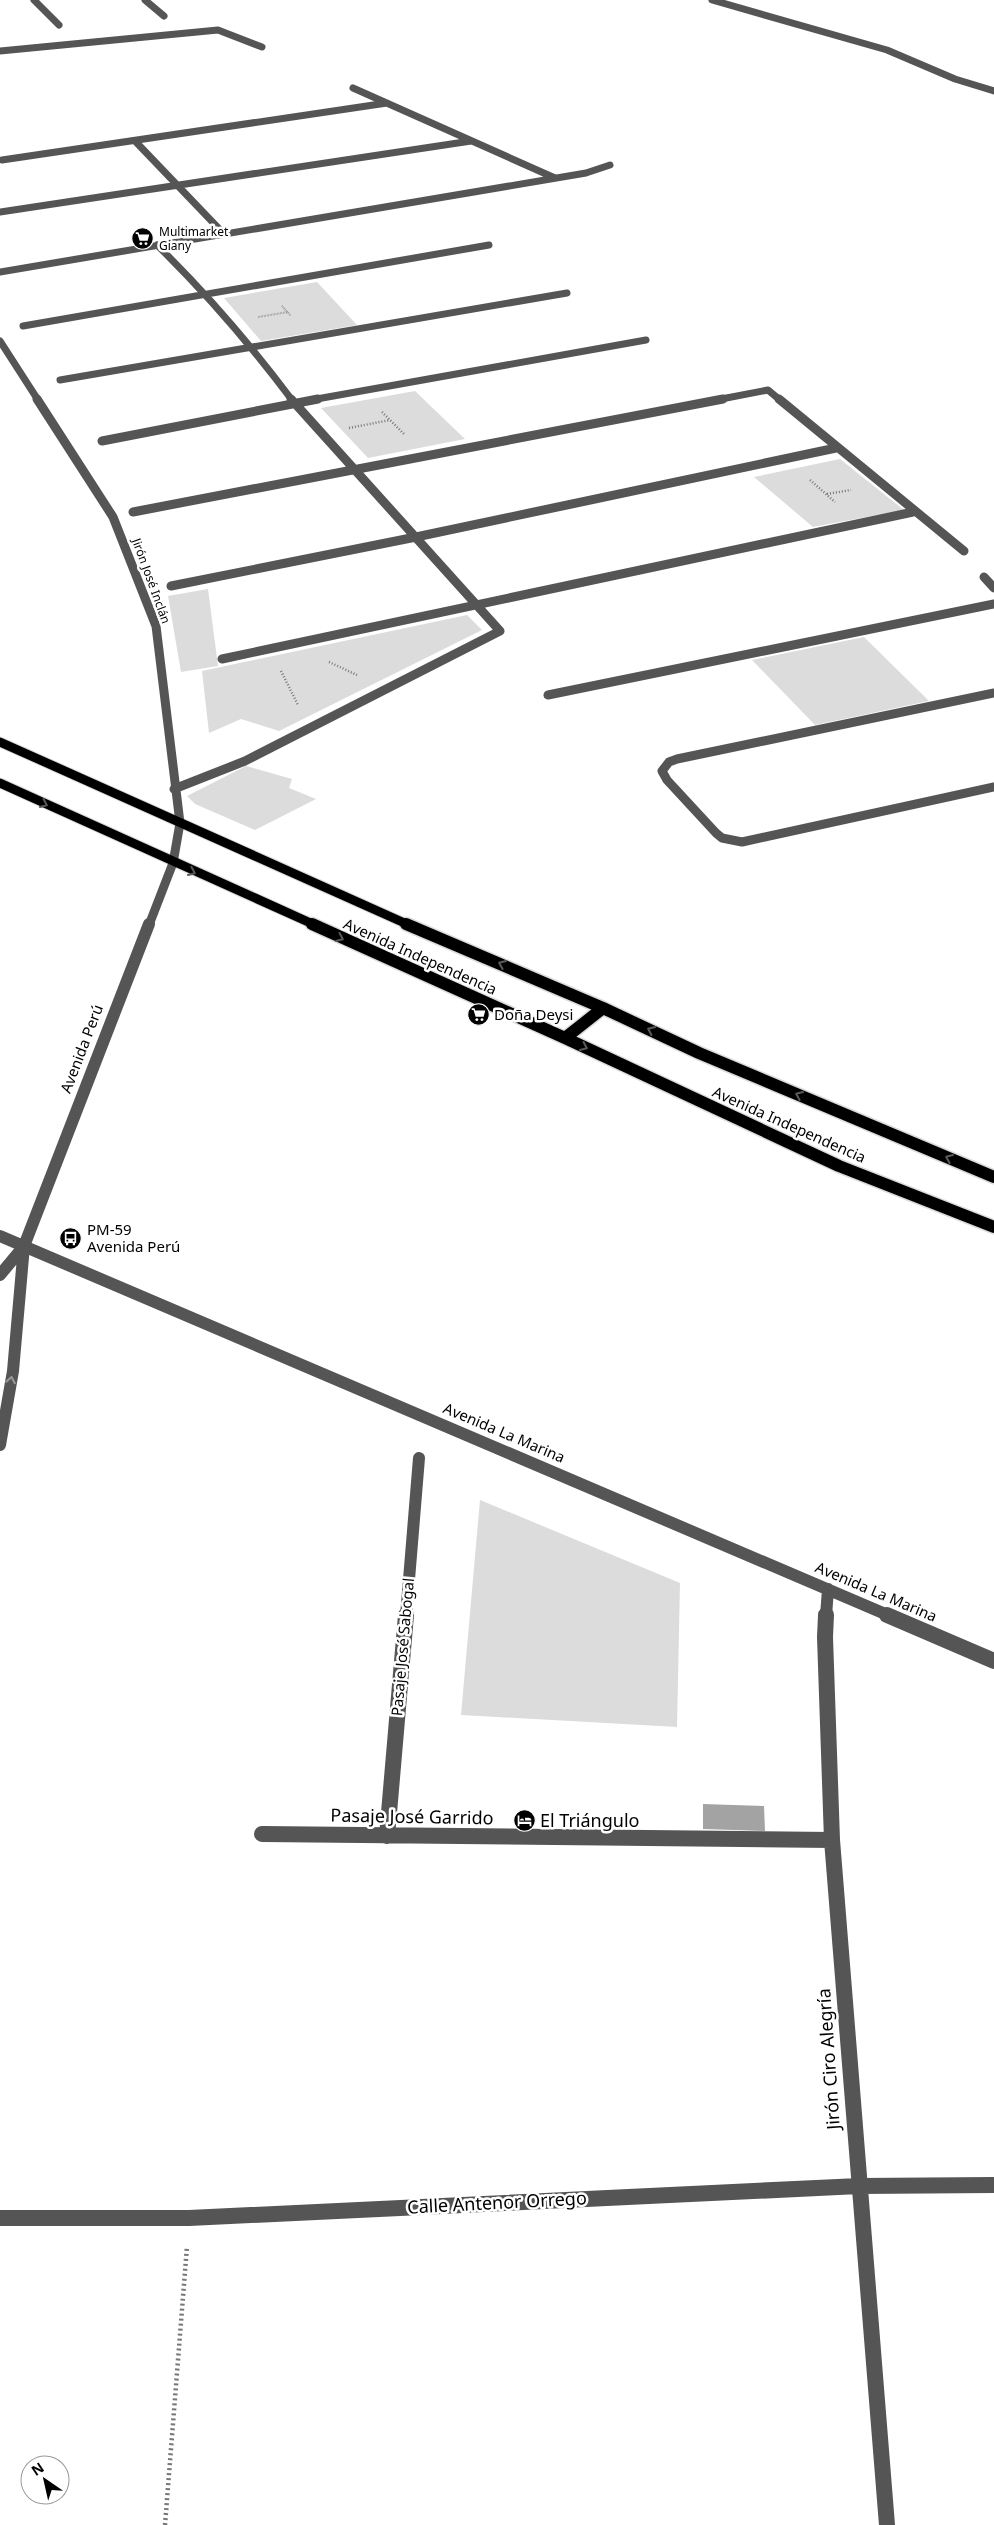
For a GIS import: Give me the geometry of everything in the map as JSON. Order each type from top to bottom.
[{"type":"main road","name":"Avenida Independencia","points":[[0,742],[324,889],[603,1008],[700,1053],[994,1177]]},
{"type":"main road","name":"Avenida Independencia","points":[[0,783],[173,863],[565,1038],[839,1166],[994,1227]]},
{"type":"main road","points":[[565,1038],[603,1008]]},
{"type":"street","points":[[34,0],[59,24]]},
{"type":"street","points":[[145,0],[164,16]]},
{"type":"street","points":[[712,0],[787,24],[886,50],[955,79],[994,91]]},
{"type":"street","points":[[0,51],[218,30],[262,47]]},
{"type":"street","points":[[353,88],[555,178]]},
{"type":"street","points":[[2,160],[387,104]]},
{"type":"street","points":[[135,140],[224,234]]},
{"type":"street","points":[[0,212],[470,141]]},
{"type":"street","points":[[0,272],[586,173],[610,165]]},
{"type":"street","points":[[157,245],[206,294],[252,346],[294,403],[500,631],[245,762],[174,789]]},
{"type":"street","points":[[23,326],[489,245]]},
{"type":"street","points":[[60,380],[567,293]]},
{"type":"street","points":[[102,441],[294,403],[646,340]]},
{"type":"street","name":"Jirón José Inclán","points":[[0,341],[112,517],[156,626],[174,789],[180,823],[173,863]]},
{"type":"street","points":[[132,512],[768,390],[913,512],[964,551]]},
{"type":"street","points":[[171,586],[416,537],[836,448]]},
{"type":"street","points":[[222,659],[913,512]]},
{"type":"street","points":[[984,577],[994,588]]},
{"type":"street","points":[[548,695],[994,604]]},
{"type":"street","points":[[994,693],[678,759],[669,762],[662,771],[667,780],[716,833],[722,838],[742,842],[994,787]]},
{"type":"street","name":"Avenida Perú","points":[[0,1445],[13,1371],[24,1246],[173,863]]},
{"type":"street","name":"Avenida La Marina","points":[[0,1236],[994,1661]]},
{"type":"street","name":"Avenida Perú","points":[[0,1275],[24,1246]]},
{"type":"street","name":"Pasaje José Sabogal","points":[[387,1836],[419,1458]]},
{"type":"street","name":"Jirón Ciro Alegría","points":[[828,1589],[825,1637],[832,1840],[887,2525]]},
{"type":"street","name":"Pasaje José Garrido","points":[[262,1834],[832,1840]]},
{"type":"street","name":"Calle Antenor Orrego","points":[[0,2218],[189,2218],[859,2186],[994,2185]]},
{"type":"path","points":[[281,305],[294,320]]},
{"type":"path","points":[[252,318],[288,312]]},
{"type":"path","points":[[376,406],[408,437]]},
{"type":"path","points":[[341,429],[390,420]]},
{"type":"path","points":[[808,479],[841,507]]},
{"type":"path","points":[[321,659],[365,678]]},
{"type":"path","points":[[278,666],[300,708]]},
{"type":"path","points":[[165,2525],[189,2218]]},
{"type":"shaded area","points":[[317,282],[357,325],[261,341],[224,298]]},
{"type":"shaded area","points":[[415,391],[465,439],[368,458],[321,408]]},
{"type":"shaded area","points":[[840,459],[904,510],[813,527],[754,477]]},
{"type":"shaded area","points":[[208,589],[218,666],[181,672],[168,596]]},
{"type":"shaded area","points":[[467,615],[482,630],[279,731],[241,719],[209,733],[202,671]]},
{"type":"shaded area","points":[[864,637],[929,701],[815,725],[752,660]]},
{"type":"shaded area","points":[[246,766],[292,779],[289,788],[316,799],[255,830],[195,804],[187,796]]},
{"type":"shaded area","points":[[480,1500],[680,1583],[677,1727],[461,1715]]},
{"type":"shaded area","points":[[703,1804],[764,1806],[765,1831],[703,1829]]},
{"type":"place","name":"Multimarket Giany","points":[[143,239]]},
{"type":"place","name":"Doña Deysi","points":[[478,1015]]},
{"type":"place","name":"PM-59 Avenida Perú","points":[[71,1239]]},
{"type":"place","name":"El Triángulo","points":[[524,1821]]}]
